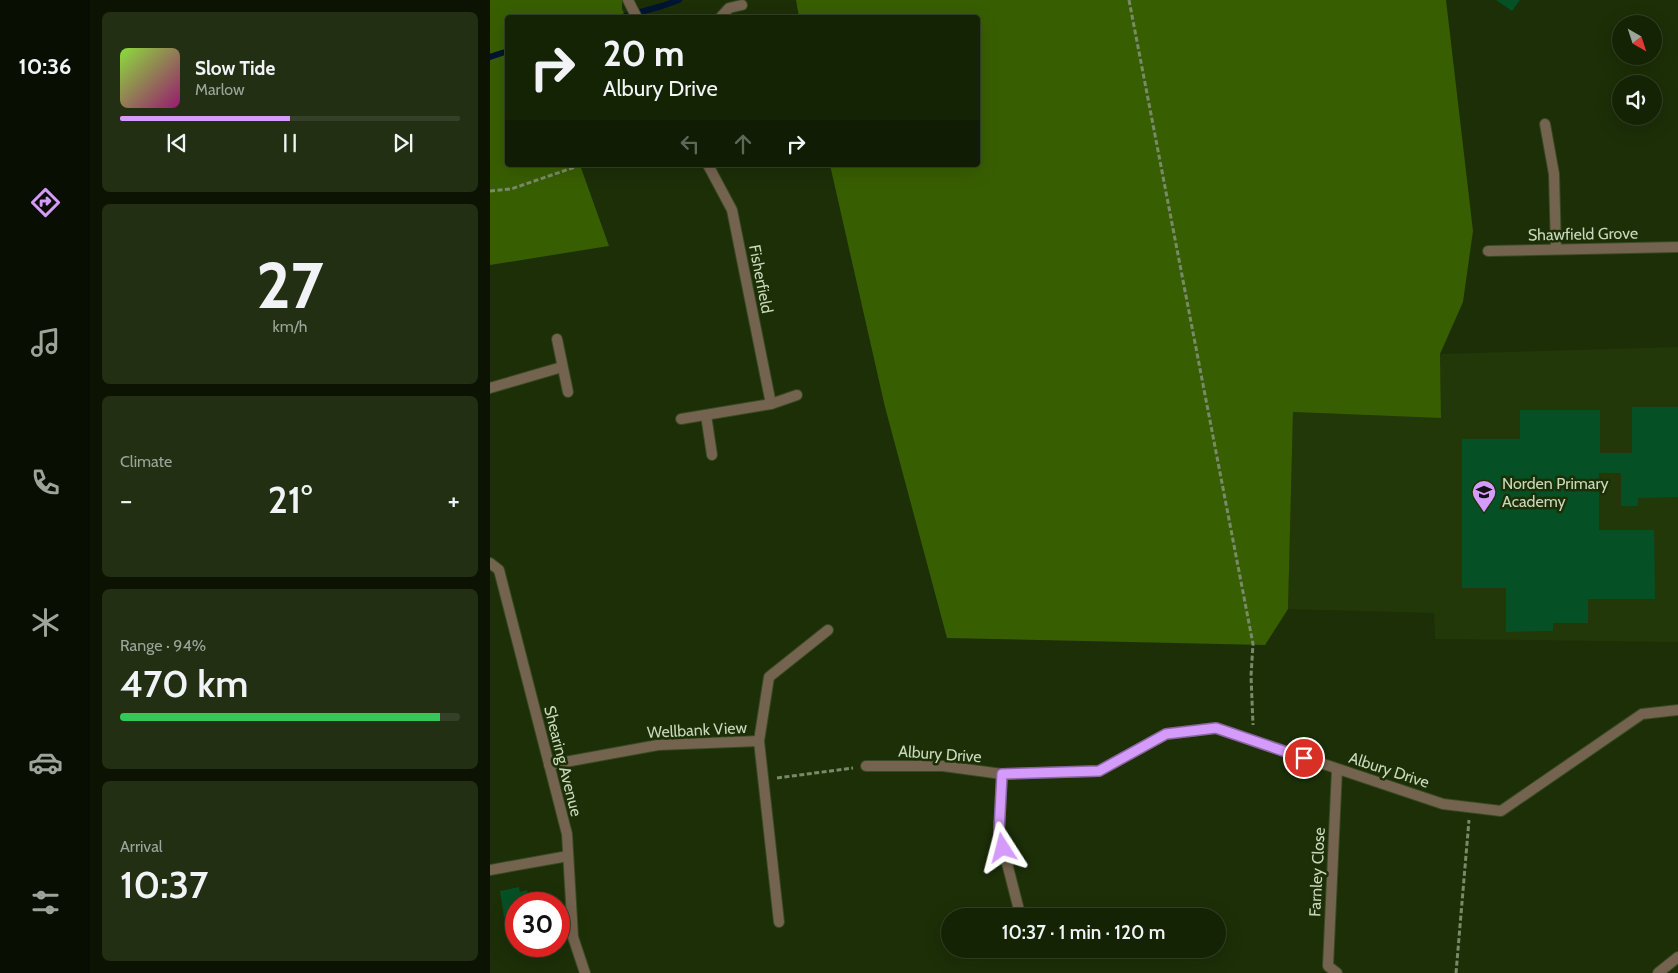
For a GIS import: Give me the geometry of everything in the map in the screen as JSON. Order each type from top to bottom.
[{"type":"street","points":[[628,0],[636,15]]},
{"type":"street","points":[[723,15],[729,8],[742,5]]},
{"type":"street","points":[[1545,124],[1554,174],[1556,249]]},
{"type":"street","name":"Fisherfield","points":[[709,167],[732,210],[770,404]]},
{"type":"street","name":"Shawfield Grove","points":[[1488,251],[1678,247]]},
{"type":"street","points":[[557,339],[568,392]]},
{"type":"street","points":[[490,388],[562,367]]},
{"type":"street","points":[[681,419],[770,404],[797,395]]},
{"type":"street","points":[[706,415],[712,455]]},
{"type":"street","name":"Shearing Avenue","points":[[490,563],[498,570],[567,834],[573,937],[585,973]]},
{"type":"street","name":"Wellbank View","points":[[779,922],[759,741],[769,677],[828,630]]},
{"type":"street","name":"Albury Drive","points":[[866,766],[943,766],[1002,774],[1099,771],[1166,734],[1216,728],[1443,804],[1501,811],[1642,714],[1678,710]]},
{"type":"street","name":"Wellbank View","points":[[549,765],[658,745],[759,741]]},
{"type":"street","name":"Farnley Close","points":[[1337,768],[1328,966],[1337,973]]},
{"type":"street","points":[[1002,774],[999,832],[1019,908]]},
{"type":"street","points":[[490,870],[568,856]]},
{"type":"street","points":[[1658,973],[1678,957]]},
{"type":"path","points":[[1129,0],[1253,644],[1251,676],[1254,741]]},
{"type":"path","points":[[490,191],[511,189],[575,167]]},
{"type":"path","points":[[763,780],[866,766]]},
{"type":"path","points":[[1456,973],[1470,807]]},
{"type":"shaded area","points":[[490,0],[622,0],[622,9],[625,15],[505,15],[505,167],[581,167],[609,246],[490,265]]},
{"type":"shaded area","points":[[796,0],[1446,0],[1473,231],[1463,302],[1440,354],[1441,418],[1293,412],[1288,609],[1265,645],[947,638],[885,407],[830,167],[980,167],[980,15],[799,15]]},
{"type":"shaded area","name":"Norden Primary Academy","points":[[1678,347],[1678,642],[1435,639],[1434,613],[1288,609],[1293,412],[1441,418],[1440,354]]},
{"type":"building","points":[[1496,0],[1520,0],[1512,11]]},
{"type":"building","points":[[1632,407],[1678,407],[1678,497],[1638,498],[1638,506],[1621,506],[1621,473],[1599,473],[1599,530],[1654,530],[1655,599],[1588,599],[1588,623],[1553,623],[1553,631],[1506,632],[1506,588],[1462,588],[1462,439],[1520,439],[1520,410],[1600,410],[1600,453],[1632,453]]},
{"type":"building","points":[[519,887],[520,892],[505,892],[505,918],[504,917],[500,891]]},
{"type":"waterway","points":[[630,15],[679,0]]},
{"type":"waterway","points":[[490,57],[505,52]]},
{"type":"place","name":"Norden Primary Academy","points":[[1484,513]]},
{"type":"route","points":[[1003,848],[999,832],[1002,774],[1099,771],[1166,734],[1216,728],[1304,758]]}]
